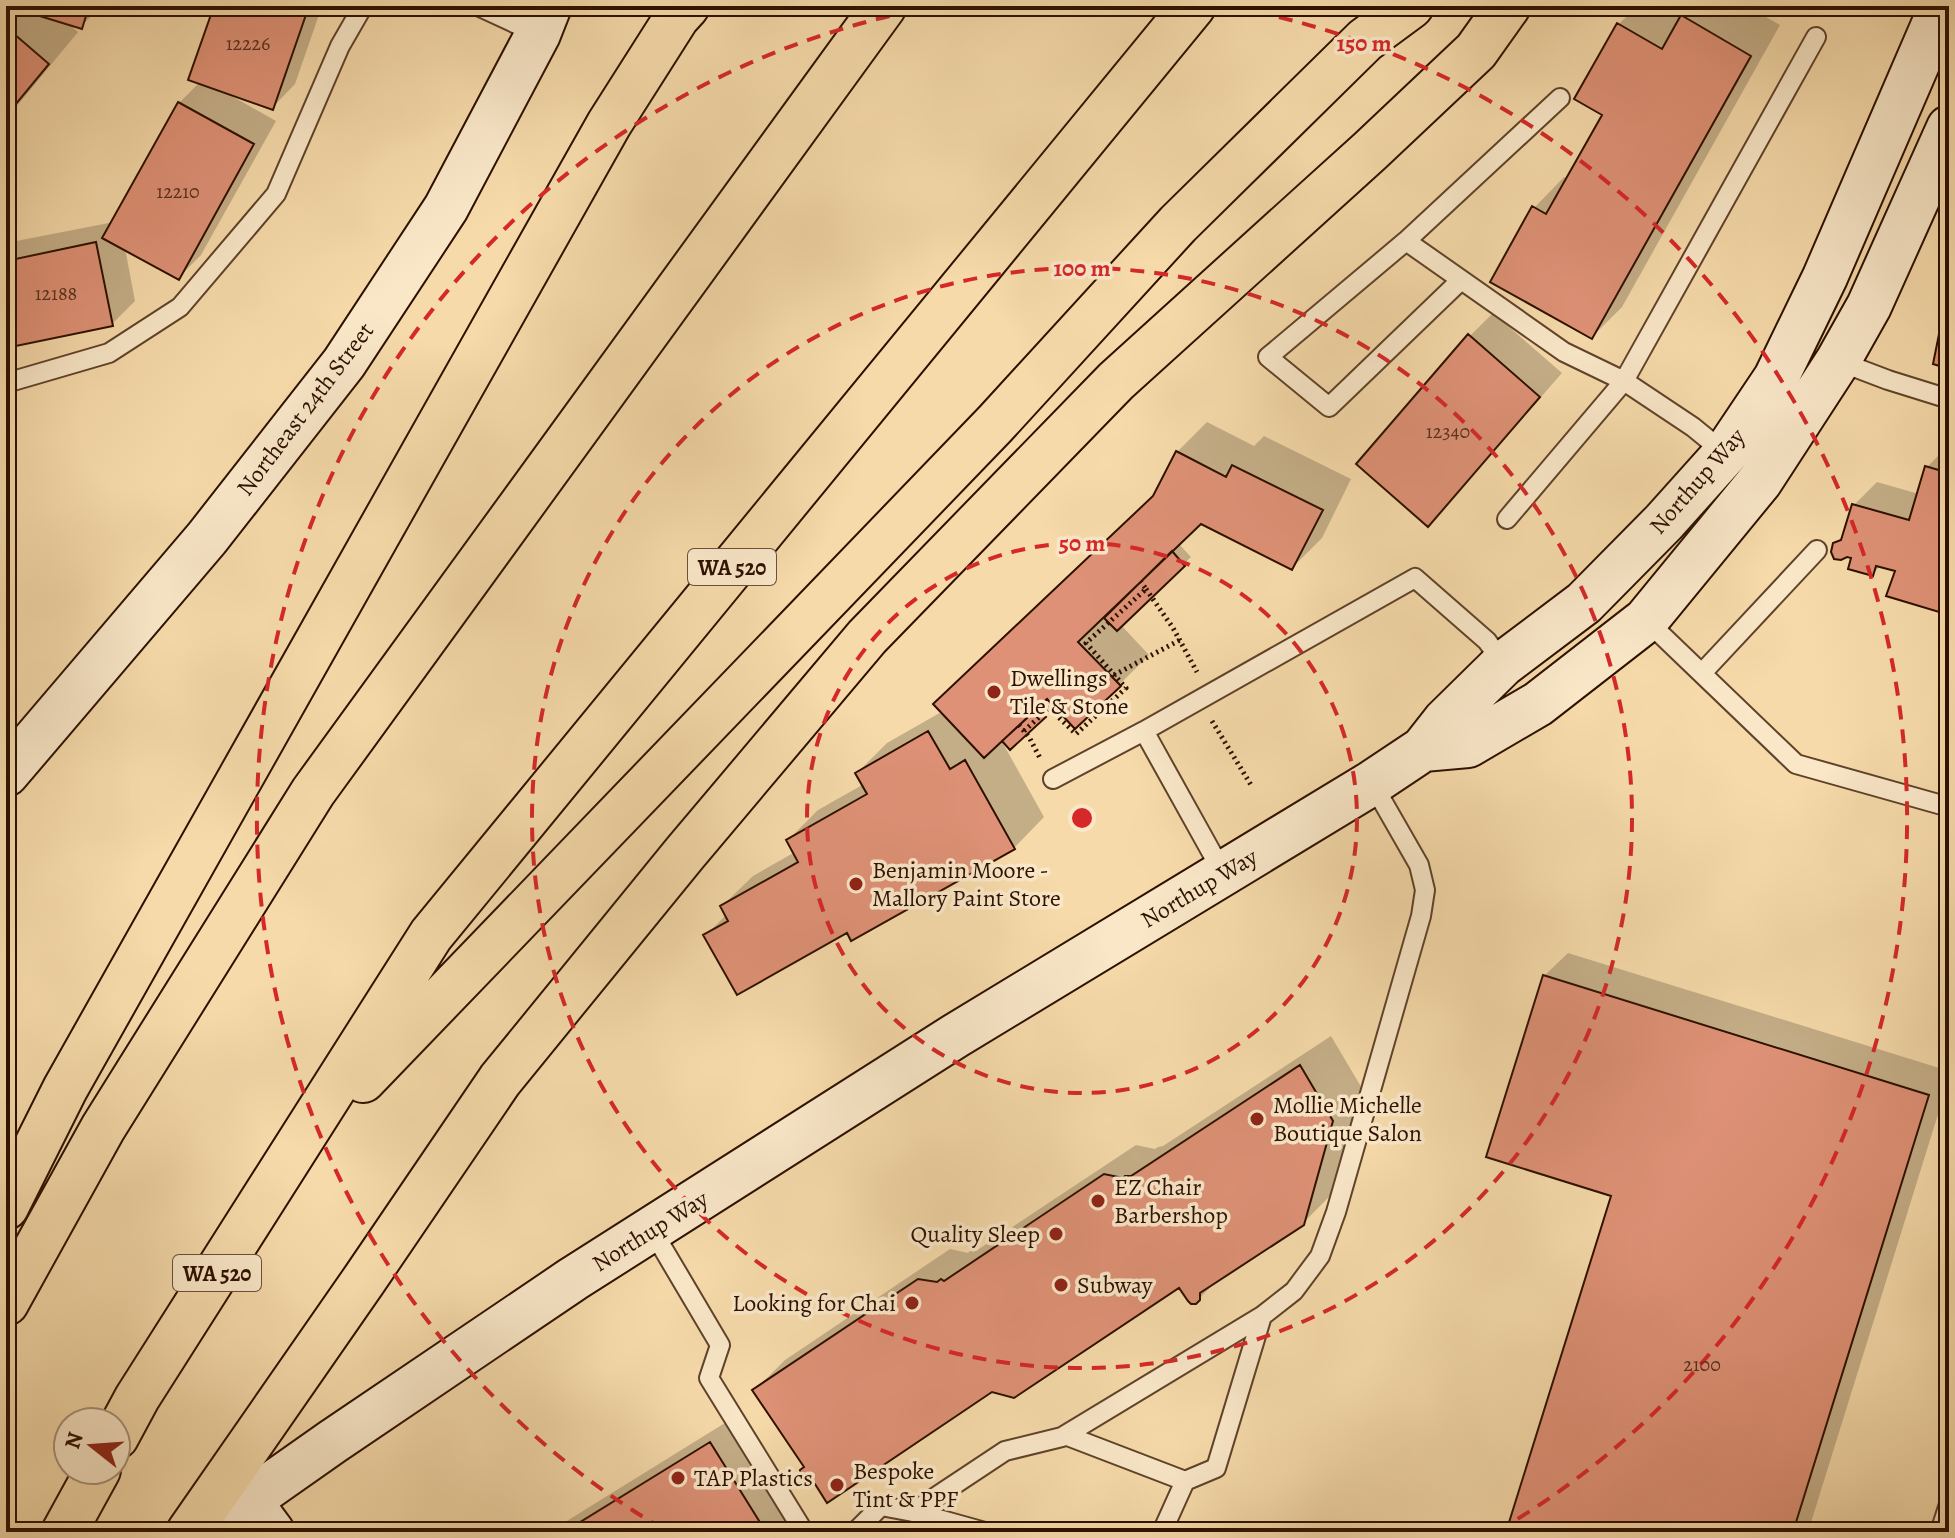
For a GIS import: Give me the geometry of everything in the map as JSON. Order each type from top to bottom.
[{"type":"highway","points":[[6,1207],[65,1089],[609,124],[687,6]]},
{"type":"highway","points":[[6,1303],[103,1128],[313,792],[884,6]]},
{"type":"highway","name":"WA 520","points":[[132,1407],[431,935],[1193,6]]},
{"type":"highway","points":[[297,1148],[995,424],[1178,224],[1365,40],[1411,6]]},
{"type":"highway","points":[[189,1532],[500,1080],[867,637],[1116,381],[1476,51],[1508,6]]},
{"type":"highway","points":[[64,1532],[89,1486]]},
{"type":"main road","name":"Northup Way","points":[[204,1532],[260,1516],[332,1442],[573,1279],[955,1036],[1423,749],[1445,721],[1503,664],[1584,603],[1664,522],[1742,468],[1776,378],[1825,277],[1942,6]]},
{"type":"main road","name":"Northeast 24th Street","points":[[6,774],[207,538],[344,363],[446,208],[543,20]]},
{"type":"main road","points":[[1423,749],[1468,745],[1538,704],[1646,620],[1742,468],[1838,361],[1869,306],[1949,128]]},
{"type":"lane","points":[[6,383],[109,353],[180,307],[276,194],[340,46],[363,6]]},
{"type":"lane","points":[[478,6],[543,20]]},
{"type":"lane","points":[[1507,519],[1624,381],[1816,37]]},
{"type":"lane","points":[[1461,280],[1329,407],[1268,357],[1406,241],[1560,98]]},
{"type":"lane","points":[[1406,241],[1564,352],[1624,381],[1693,427],[1742,468]]},
{"type":"lane","points":[[1838,361],[1949,399]]},
{"type":"lane","points":[[1702,673],[1817,550]]},
{"type":"lane","points":[[1053,779],[1415,578],[1487,641],[1503,664]]},
{"type":"lane","points":[[1646,620],[1796,764],[1949,807]]},
{"type":"lane","points":[[1144,731],[1223,873]]},
{"type":"lane","points":[[913,1512],[1005,1451],[1065,1435],[1262,1316],[1294,1291],[1320,1256],[1336,1212],[1421,916],[1425,890],[1419,865],[1372,783]]},
{"type":"lane","points":[[652,1230],[720,1345],[709,1378],[804,1532]]},
{"type":"lane","points":[[1162,1532],[1185,1481],[1216,1468],[1262,1316]]},
{"type":"lane","points":[[1065,1435],[1185,1481]]},
{"type":"lane","points":[[1940,1532],[1949,1504]]},
{"type":"lane","points":[[855,1532],[881,1506],[985,1532]]},
{"type":"path","points":[[1141,582],[1192,661]]},
{"type":"path","points":[[1029,737],[1021,728],[1049,708],[1076,734],[1126,688],[1086,643],[1146,589]]},
{"type":"path","points":[[1114,675],[1180,640]]},
{"type":"path","points":[[1211,720],[1251,785]]},
{"type":"building","points":[[7,6],[89,6],[82,29]]},
{"type":"building","points":[[214,6],[309,6],[273,110],[188,80]]},
{"type":"building","points":[[1681,15],[1751,56],[1592,339],[1490,282],[1532,206],[1546,214],[1602,115],[1574,99],[1617,23],[1662,49]]},
{"type":"building","points":[[6,27],[49,64],[6,116]]},
{"type":"building","points":[[178,102],[254,144],[179,280],[102,238]]},
{"type":"building","points":[[96,242],[113,326],[6,348],[6,261]]},
{"type":"building","points":[[1946,299],[1949,300],[1949,369],[1933,364]]},
{"type":"building","points":[[1468,334],[1540,397],[1428,527],[1356,464]]},
{"type":"building","points":[[1176,451],[1226,477],[1232,465],[1323,510],[1292,570],[1201,524],[1078,642],[1121,686],[1075,729],[1047,699],[984,758],[933,704],[1153,496]]},
{"type":"building","points":[[1925,466],[1949,473],[1949,615],[1886,596],[1895,571],[1876,566],[1873,576],[1848,569],[1851,558],[1834,559],[1831,552],[1833,543],[1841,540],[1852,504],[1909,520]]},
{"type":"building","points":[[1172,551],[1185,566],[1117,631],[1104,618]]},
{"type":"building","points":[[1038,708],[1046,717],[1010,750],[1002,741]]},
{"type":"building","name":"Benjamin Moore - Mallory Paint Store","points":[[928,731],[950,769],[965,760],[1015,849],[851,941],[847,933],[737,995],[703,935],[728,921],[720,906],[798,862],[786,840],[867,794],[855,773]]},
{"type":"building","points":[[1543,975],[1929,1095],[1793,1532],[1506,1532],[1611,1196],[1486,1157]]},
{"type":"building","name":"Subway","points":[[1300,1065],[1333,1121],[1304,1225],[1200,1293],[1196,1304],[1191,1304],[1179,1288],[1014,1398],[992,1392],[827,1503],[808,1473],[804,1476],[800,1474],[804,1467],[752,1390],[918,1279],[944,1281],[1104,1174],[1123,1178],[1131,1176]]},
{"type":"building","points":[[710,1442],[766,1532],[564,1532]]},
{"type":"place","name":"Dwellings Tile & Stone","points":[[994,692]]},
{"type":"place","name":"Benjamin Moore - Mallory Paint Store","points":[[856,884]]},
{"type":"place","name":"Mollie Michelle Boutique Salon","points":[[1257,1119]]},
{"type":"place","name":"EZ Chair Barbershop","points":[[1098,1201]]},
{"type":"place","name":"Quality Sleep","points":[[1056,1234]]},
{"type":"place","name":"Subway","points":[[1061,1285]]},
{"type":"place","name":"Looking for Chai","points":[[912,1303]]},
{"type":"place","name":"TAP Plastics","points":[[678,1478]]},
{"type":"place","name":"Bespoke Tint & PPF","points":[[837,1485]]}]
